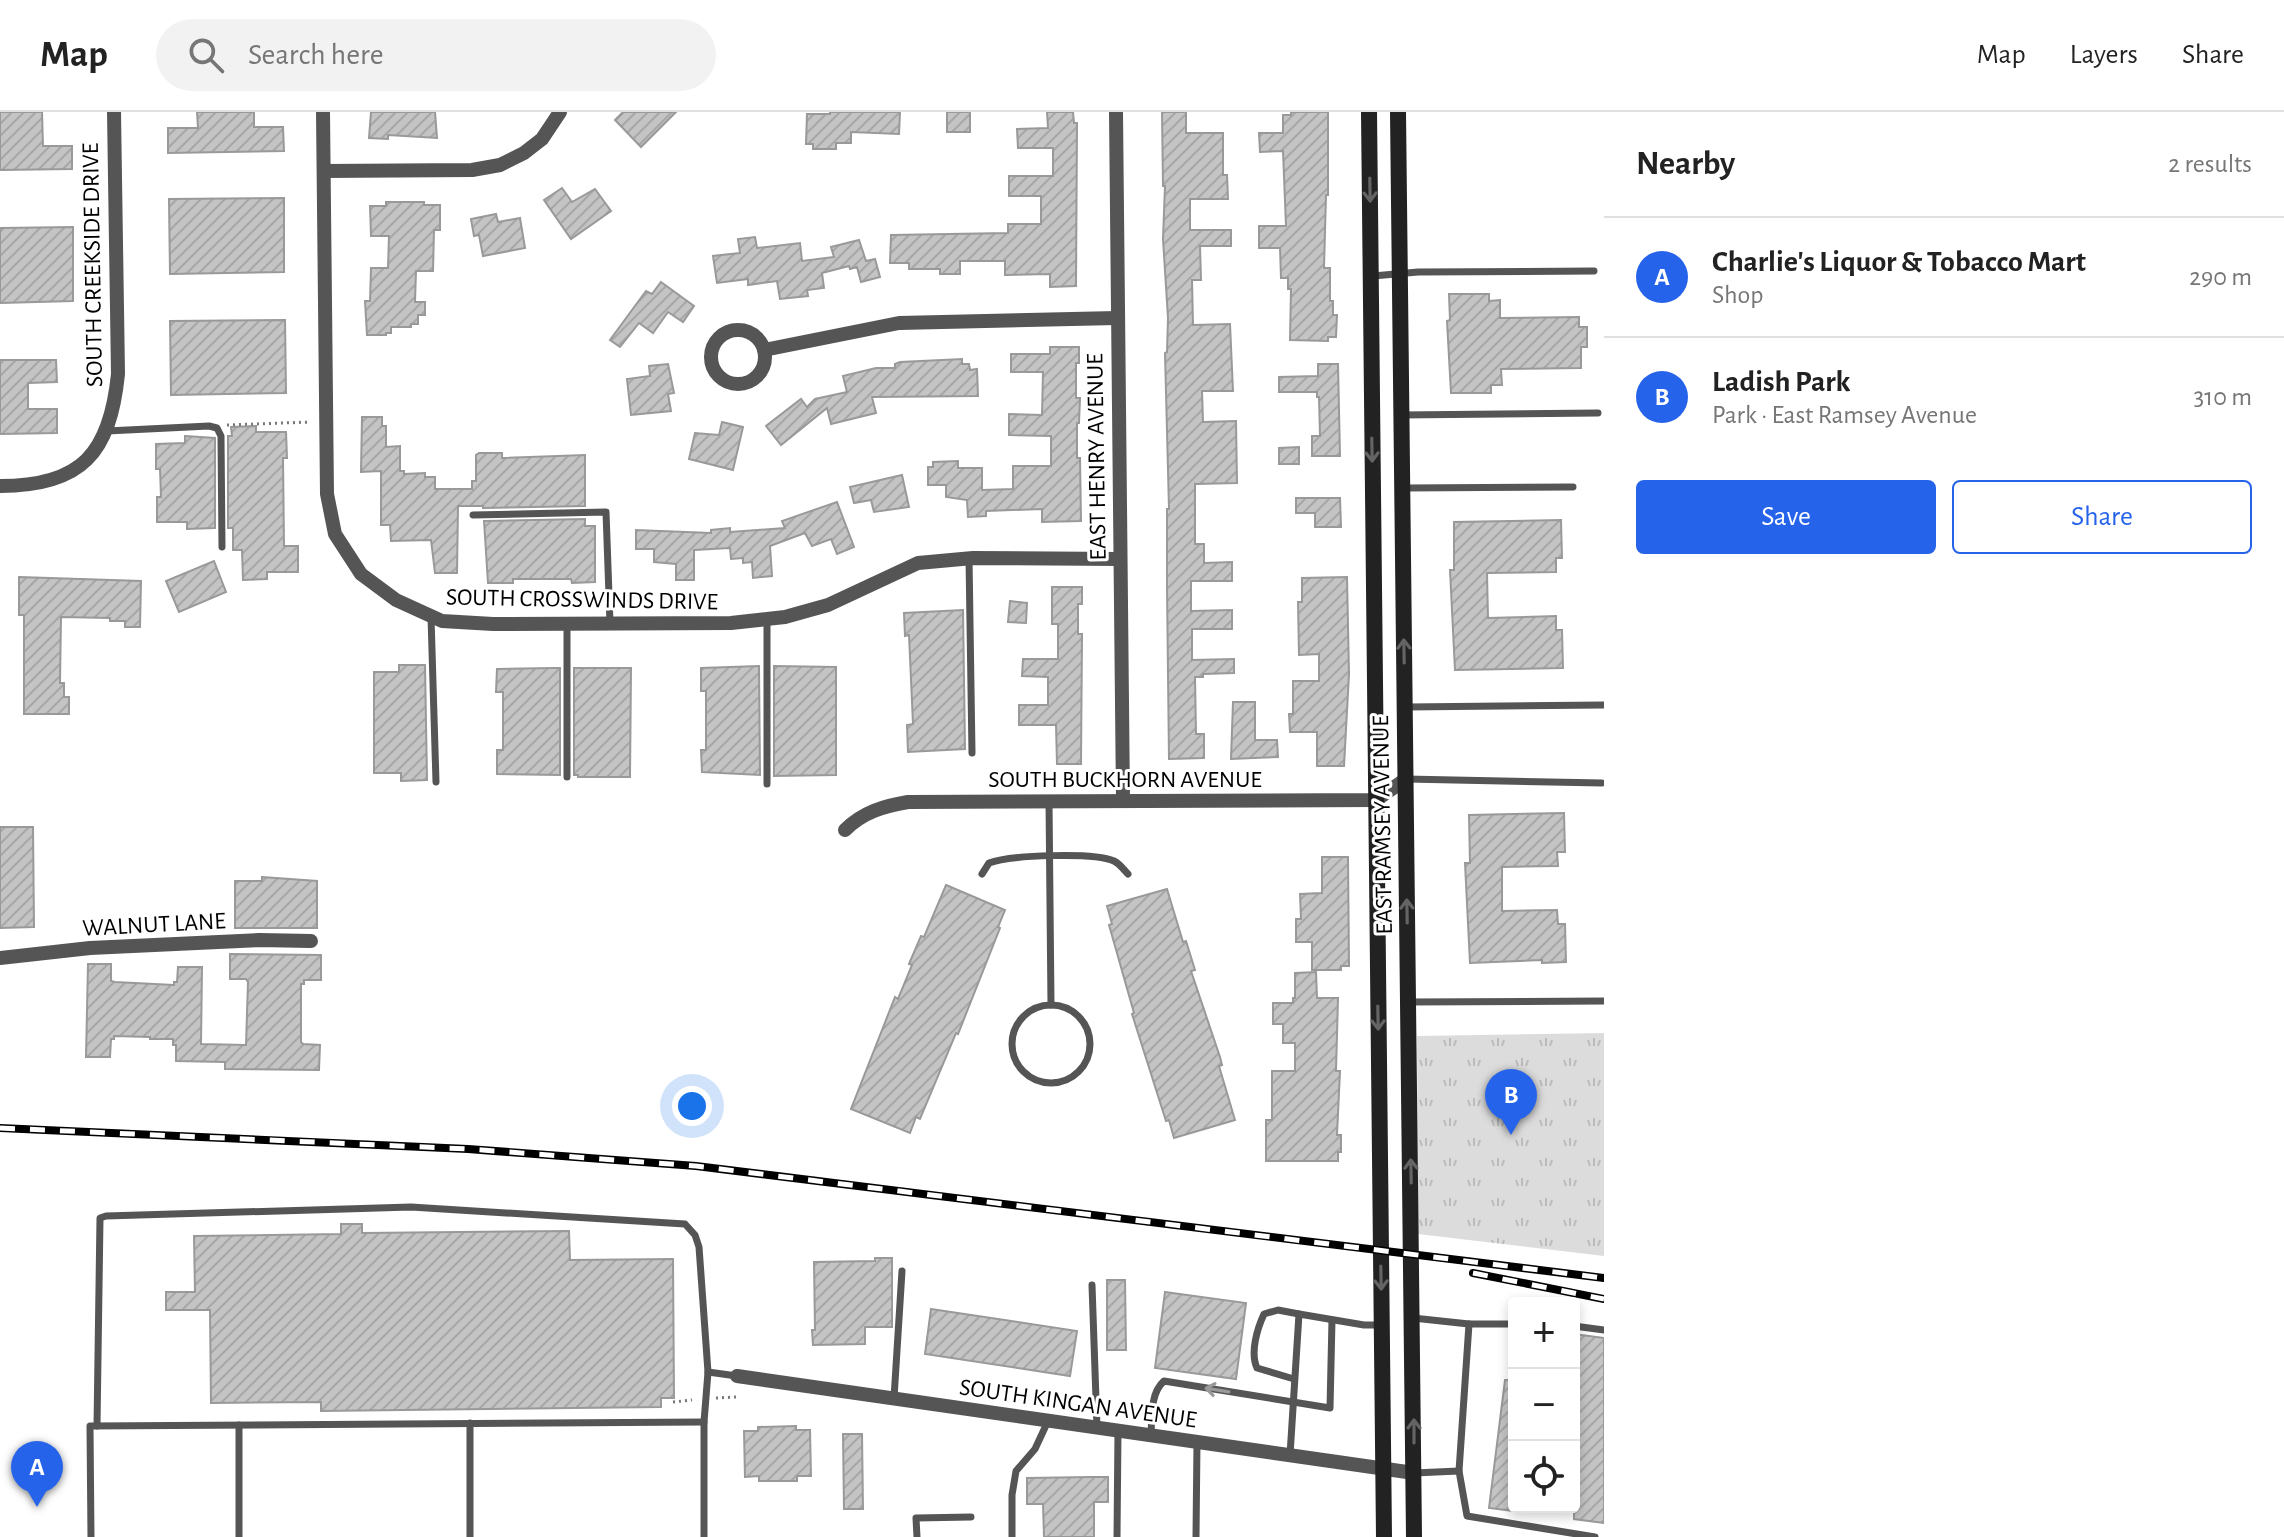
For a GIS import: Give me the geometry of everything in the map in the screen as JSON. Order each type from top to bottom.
[{"type":"street","name":"SOUTH CREEKSIDE DRIVE","points":[[0,486],[50,482],[71,472],[92,454],[107,431],[118,374],[114,112]]},
{"type":"street","name":"SOUTH CROSSWINDS DRIVE","points":[[323,112],[327,494],[335,534],[361,574],[396,600],[442,621],[493,624],[731,623],[767,619],[828,605],[918,563],[969,558],[1120,559]]},
{"type":"street","points":[[324,171],[472,170],[500,165],[524,153],[542,139],[560,112]]},
{"type":"street","name":"EAST HENRY AVENUE","points":[[1116,112],[1123,801]]},
{"type":"street","name":"EAST RAMSEY AVENUE","points":[[1369,112],[1384,1537]]},
{"type":"street","name":"EAST RAMSEY AVENUE","points":[[1398,112],[1414,1537]]},
{"type":"street","points":[[764,350],[899,323],[1117,318]]},
{"type":"street","points":[[1376,800],[1406,779]]},
{"type":"street","name":"SOUTH BUCKHORN AVENUE","points":[[845,830],[856,820],[885,805],[897,804],[1376,800]]},
{"type":"street","name":"WALNUT LANE","points":[[0,958],[90,948],[259,940],[311,941]]},
{"type":"street","name":"SOUTH KINGAN AVENUE","points":[[737,1376],[1414,1473]]},
{"type":"lane","points":[[1371,276],[1594,271]]},
{"type":"lane","points":[[1401,415],[1598,413]]},
{"type":"lane","points":[[107,431],[217,428],[221,436],[222,547]]},
{"type":"lane","points":[[1402,488],[1573,487]]},
{"type":"lane","points":[[473,515],[606,512],[610,623]]},
{"type":"lane","points":[[969,558],[972,753]]},
{"type":"lane","points":[[431,617],[436,782]]},
{"type":"lane","points":[[767,619],[767,784]]},
{"type":"lane","points":[[567,624],[567,777]]},
{"type":"lane","points":[[1404,707],[1604,705]]},
{"type":"lane","points":[[1406,779],[1602,783]]},
{"type":"lane","points":[[1049,801],[1051,1005]]},
{"type":"lane","points":[[982,874],[989,863],[1004,857],[1099,857],[1117,862],[1128,874]]},
{"type":"lane","points":[[1409,1002],[1604,1001]]},
{"type":"lane","points":[[1051,1005],[1075,1013],[1084,1022],[1090,1045],[1083,1069],[1062,1082],[1049,1084],[1024,1074],[1016,1063],[1012,1036],[1026,1014],[1038,1007],[1051,1005]]},
{"type":"lane","points":[[97,1426],[100,1218],[411,1207],[685,1224],[695,1235],[699,1247],[708,1372],[704,1422],[704,1537]]},
{"type":"lane","points":[[894,1398],[902,1271]]},
{"type":"lane","points":[[1092,1285],[1097,1428]]},
{"type":"lane","points":[[1294,1379],[1262,1371],[1254,1362],[1255,1343],[1264,1314],[1278,1310],[1382,1325]]},
{"type":"lane","points":[[1290,1455],[1299,1314]]},
{"type":"lane","points":[[1413,1318],[1469,1324],[1508,1324]]},
{"type":"lane","points":[[1151,1436],[1155,1395],[1157,1387],[1164,1381],[1330,1408],[1332,1320]]},
{"type":"lane","points":[[1469,1324],[1459,1471],[1467,1516],[1595,1537]]},
{"type":"lane","points":[[1580,1327],[1604,1330]]},
{"type":"lane","points":[[708,1372],[737,1376]]},
{"type":"lane","points":[[1012,1537],[1012,1495],[1016,1471],[1035,1449],[1048,1421]]},
{"type":"lane","points":[[91,1537],[90,1426],[704,1422]]},
{"type":"lane","points":[[470,1423],[470,1537]]},
{"type":"lane","points":[[239,1425],[239,1537]]},
{"type":"lane","points":[[1117,1537],[1118,1431]]},
{"type":"lane","points":[[1196,1537],[1197,1442]]},
{"type":"lane","points":[[1414,1473],[1459,1471]]},
{"type":"lane","points":[[917,1537],[916,1518],[971,1517]]},
{"type":"path","points":[[217,428],[233,423],[327,422]]},
{"type":"green space","points":[[1604,1033],[1604,1256],[1418,1234],[1417,1036]]},
{"type":"building","points":[[0,112],[42,112],[43,146],[72,146],[72,169],[0,170]]},
{"type":"building","points":[[197,112],[254,112],[254,127],[283,127],[284,151],[168,153],[168,128],[198,128]]},
{"type":"building","points":[[371,112],[435,112],[437,138],[388,135],[388,139],[369,138]]},
{"type":"building","points":[[623,112],[676,112],[641,147],[615,120]]},
{"type":"building","points":[[900,112],[899,134],[851,132],[851,143],[836,143],[836,149],[813,149],[813,144],[806,144],[807,114]]},
{"type":"building","points":[[947,112],[970,112],[970,132],[947,132]]},
{"type":"building","points":[[1047,112],[1073,112],[1074,123],[1077,123],[1076,286],[1050,287],[1050,274],[1005,275],[1005,261],[960,261],[960,274],[940,274],[940,269],[909,269],[909,263],[890,263],[891,235],[1008,233],[1008,224],[1041,224],[1041,196],[1009,196],[1009,176],[1053,176],[1053,148],[1018,148],[1017,129],[1048,128]]},
{"type":"building","points":[[1162,112],[1186,112],[1186,133],[1223,133],[1223,175],[1227,175],[1228,199],[1190,199],[1190,230],[1231,230],[1231,246],[1200,246],[1201,280],[1192,280],[1193,325],[1230,324],[1233,391],[1202,391],[1203,422],[1236,421],[1237,483],[1195,484],[1195,544],[1204,544],[1204,563],[1232,562],[1232,581],[1191,581],[1191,611],[1232,610],[1232,629],[1192,629],[1192,660],[1234,659],[1234,673],[1195,677],[1196,734],[1204,734],[1204,758],[1169,759],[1169,509],[1165,353],[1168,318],[1163,239],[1165,186]]},
{"type":"building","points":[[1291,112],[1328,112],[1324,268],[1330,268],[1330,301],[1333,301],[1333,315],[1337,315],[1336,337],[1328,337],[1328,341],[1290,340],[1291,289],[1288,289],[1288,278],[1281,278],[1280,248],[1259,248],[1259,226],[1286,226],[1283,151],[1260,152],[1259,133],[1283,133],[1283,115],[1291,115]]},
{"type":"building","points":[[562,188],[572,202],[595,189],[611,211],[571,239],[544,200]]},
{"type":"building","points":[[284,198],[284,272],[170,274],[169,199]]},
{"type":"building","points":[[386,202],[440,205],[440,230],[434,230],[433,271],[416,271],[415,302],[425,302],[425,315],[418,315],[418,324],[411,324],[411,327],[391,327],[391,333],[386,335],[367,335],[365,301],[370,301],[371,268],[388,268],[389,236],[371,236],[370,206],[386,206]]},
{"type":"building","points":[[496,214],[498,222],[520,218],[525,248],[483,256],[479,235],[474,236],[471,219]]},
{"type":"building","points":[[73,227],[73,301],[0,303],[0,228]]},
{"type":"building","points":[[755,237],[757,248],[800,243],[802,261],[834,257],[831,247],[859,240],[866,261],[875,259],[880,277],[861,282],[857,267],[850,269],[849,266],[822,273],[824,288],[807,290],[808,296],[780,299],[777,281],[748,285],[748,279],[717,283],[713,256],[740,253],[738,239]]},
{"type":"building","points":[[661,282],[694,306],[683,322],[668,312],[653,333],[639,323],[620,347],[610,340],[646,291],[652,294]]},
{"type":"building","points":[[1449,294],[1489,294],[1489,301],[1500,300],[1500,318],[1579,317],[1579,327],[1587,327],[1587,347],[1581,347],[1581,368],[1501,369],[1502,385],[1491,385],[1491,393],[1451,393],[1447,321],[1450,320]]},
{"type":"building","points":[[285,320],[286,393],[171,395],[170,321]]},
{"type":"building","points":[[1050,347],[1079,347],[1076,398],[1080,398],[1077,458],[1080,458],[1081,521],[1042,522],[1042,509],[986,511],[986,516],[968,517],[967,500],[946,497],[946,485],[928,485],[928,467],[933,467],[933,462],[958,461],[958,468],[982,468],[982,490],[1013,489],[1013,466],[1051,466],[1051,436],[1009,435],[1009,414],[1042,415],[1043,372],[1011,372],[1011,354],[1050,354]]},
{"type":"building","points":[[962,359],[962,364],[969,364],[970,370],[977,369],[978,396],[872,397],[876,413],[831,424],[827,408],[781,445],[766,426],[801,399],[807,407],[815,399],[847,392],[843,376],[876,368],[895,368],[895,364],[900,362]]},
{"type":"building","points":[[0,360],[56,360],[57,382],[28,383],[28,409],[57,409],[57,433],[0,434]]},
{"type":"building","points":[[668,364],[674,393],[668,394],[671,411],[631,415],[627,379],[650,376],[649,366]]},
{"type":"building","points":[[1318,364],[1338,364],[1340,456],[1312,456],[1312,436],[1320,436],[1317,392],[1279,392],[1279,377],[1318,376]]},
{"type":"building","points":[[362,417],[382,417],[382,426],[386,426],[386,447],[400,446],[400,471],[435,477],[435,489],[472,489],[472,481],[476,481],[476,455],[479,453],[502,453],[502,458],[585,455],[585,506],[458,506],[457,573],[435,573],[431,540],[391,541],[390,525],[381,525],[381,471],[361,472]]},
{"type":"building","points":[[722,422],[743,427],[733,470],[689,459],[695,433],[719,435]]},
{"type":"building","points":[[256,426],[256,432],[286,432],[287,458],[283,458],[284,546],[298,546],[298,572],[267,572],[267,579],[243,580],[242,550],[233,550],[233,528],[228,528],[228,436],[232,436],[231,427]]},
{"type":"building","points":[[185,436],[215,438],[215,528],[187,529],[187,522],[157,522],[157,497],[161,497],[156,444],[185,443]]},
{"type":"building","points":[[1299,447],[1299,464],[1279,464],[1279,448]]},
{"type":"building","points":[[902,475],[909,507],[874,512],[871,500],[854,503],[850,487]]},
{"type":"building","points":[[1296,498],[1340,498],[1341,527],[1315,527],[1315,513],[1296,513]]},
{"type":"building","points":[[837,502],[854,547],[837,554],[831,539],[812,546],[805,533],[770,546],[772,576],[753,578],[752,562],[743,563],[743,558],[731,559],[730,548],[694,550],[694,580],[676,580],[676,564],[654,562],[654,549],[636,549],[636,530],[711,533],[711,530],[730,528],[730,532],[785,528],[782,521]]},
{"type":"building","points":[[585,519],[585,526],[595,526],[595,582],[513,579],[513,583],[488,583],[484,521]]},
{"type":"building","points":[[1561,520],[1562,558],[1556,558],[1556,572],[1487,573],[1488,618],[1556,616],[1556,630],[1562,630],[1563,668],[1455,670],[1450,570],[1454,570],[1454,522]]},
{"type":"building","points":[[214,561],[226,592],[179,612],[166,581]]},
{"type":"building","points":[[19,577],[141,581],[140,627],[125,627],[125,621],[110,621],[110,618],[61,617],[60,683],[64,683],[64,697],[69,697],[69,714],[24,714],[24,615],[19,615]]},
{"type":"building","points":[[1347,577],[1349,674],[1344,766],[1317,766],[1317,732],[1290,732],[1293,681],[1319,681],[1319,654],[1299,655],[1298,602],[1302,602],[1302,578]]},
{"type":"building","points":[[1052,587],[1082,587],[1082,604],[1078,604],[1078,634],[1082,634],[1081,764],[1057,764],[1056,725],[1019,725],[1019,705],[1048,705],[1048,677],[1022,676],[1023,659],[1058,659],[1058,624],[1052,624]]},
{"type":"building","points":[[1010,601],[1027,603],[1026,623],[1008,622]]},
{"type":"building","points":[[963,610],[965,749],[908,752],[907,725],[913,724],[909,635],[905,636],[904,613]]},
{"type":"building","points":[[399,665],[425,665],[427,780],[401,781],[401,773],[374,773],[374,672],[399,672]]},
{"type":"building","points":[[759,666],[760,775],[702,772],[701,750],[706,750],[706,691],[701,691],[701,668]]},
{"type":"building","points":[[774,666],[836,667],[836,775],[774,776]]},
{"type":"building","points":[[560,668],[560,775],[497,774],[497,750],[503,750],[503,692],[496,692],[497,669]]},
{"type":"building","points":[[574,668],[631,668],[630,777],[574,775]]},
{"type":"building","points":[[1233,702],[1255,702],[1255,740],[1277,740],[1278,757],[1231,759]]},
{"type":"building","points":[[1564,813],[1565,852],[1557,852],[1558,866],[1502,867],[1502,911],[1557,910],[1558,924],[1565,924],[1566,962],[1470,963],[1465,863],[1470,863],[1469,815]]},
{"type":"building","points":[[0,827],[33,827],[34,927],[0,928]]},
{"type":"building","points":[[1322,857],[1348,857],[1349,966],[1341,966],[1341,970],[1312,970],[1312,942],[1296,942],[1296,919],[1301,919],[1300,894],[1322,893]]},
{"type":"building","points":[[262,877],[317,881],[317,928],[235,928],[235,881],[262,881]]},
{"type":"building","points":[[946,885],[1005,910],[958,1034],[920,1119],[916,1117],[910,1133],[851,1109],[895,997],[898,999],[912,965],[909,964]]},
{"type":"building","points":[[1167,889],[1195,970],[1191,971],[1220,1057],[1222,1065],[1219,1066],[1235,1120],[1174,1138],[1132,1014],[1107,906]]},
{"type":"building","points":[[230,954],[321,955],[321,980],[304,980],[301,984],[301,1042],[320,1045],[319,1070],[225,1069],[225,1062],[176,1061],[173,1039],[150,1037],[114,1036],[110,1057],[86,1057],[88,964],[111,964],[111,981],[115,982],[174,985],[178,967],[202,967],[201,1044],[246,1045],[248,982],[246,979],[230,979]]},
{"type":"building","points":[[1316,972],[1317,998],[1338,998],[1336,1071],[1340,1071],[1337,1135],[1341,1135],[1341,1152],[1338,1152],[1338,1161],[1266,1161],[1266,1120],[1272,1120],[1272,1071],[1295,1071],[1295,1043],[1283,1043],[1283,1024],[1273,1024],[1273,1003],[1293,1003],[1295,973]]},
{"type":"building","points":[[341,1224],[362,1224],[362,1233],[569,1231],[570,1260],[673,1259],[674,1398],[661,1398],[661,1407],[321,1411],[321,1402],[211,1403],[210,1310],[166,1310],[166,1292],[195,1292],[194,1236],[341,1234]]},
{"type":"building","points":[[875,1258],[892,1258],[892,1327],[865,1327],[865,1344],[813,1345],[814,1262],[875,1261]]},
{"type":"building","points":[[1107,1280],[1125,1280],[1126,1350],[1107,1350]]},
{"type":"building","points":[[1165,1292],[1246,1303],[1236,1379],[1155,1368]]},
{"type":"building","points":[[931,1309],[1077,1331],[1070,1376],[925,1354]]},
{"type":"building","points":[[1580,1335],[1604,1338],[1604,1523],[1574,1519],[1574,1513],[1580,1513]]},
{"type":"building","points":[[1505,1380],[1508,1380],[1508,1510],[1489,1508]]},
{"type":"building","points":[[796,1426],[796,1430],[810,1430],[811,1476],[797,1476],[797,1481],[759,1481],[759,1476],[745,1477],[744,1431],[758,1431],[758,1427]]},
{"type":"building","points":[[843,1434],[862,1434],[863,1509],[844,1509]]},
{"type":"building","points":[[1108,1477],[1108,1502],[1094,1502],[1094,1537],[1044,1537],[1043,1504],[1027,1504],[1027,1478]]},
{"type":"railway","points":[[0,1128],[468,1149],[696,1166],[1604,1278]]},
{"type":"railway","points":[[1473,1273],[1604,1299]]},
{"type":"place","name":"Ladish Park","points":[[1511,1135]]},
{"type":"place","name":"Charlie's Liquor & Tobacco Mart","points":[[37,1507]]}]
